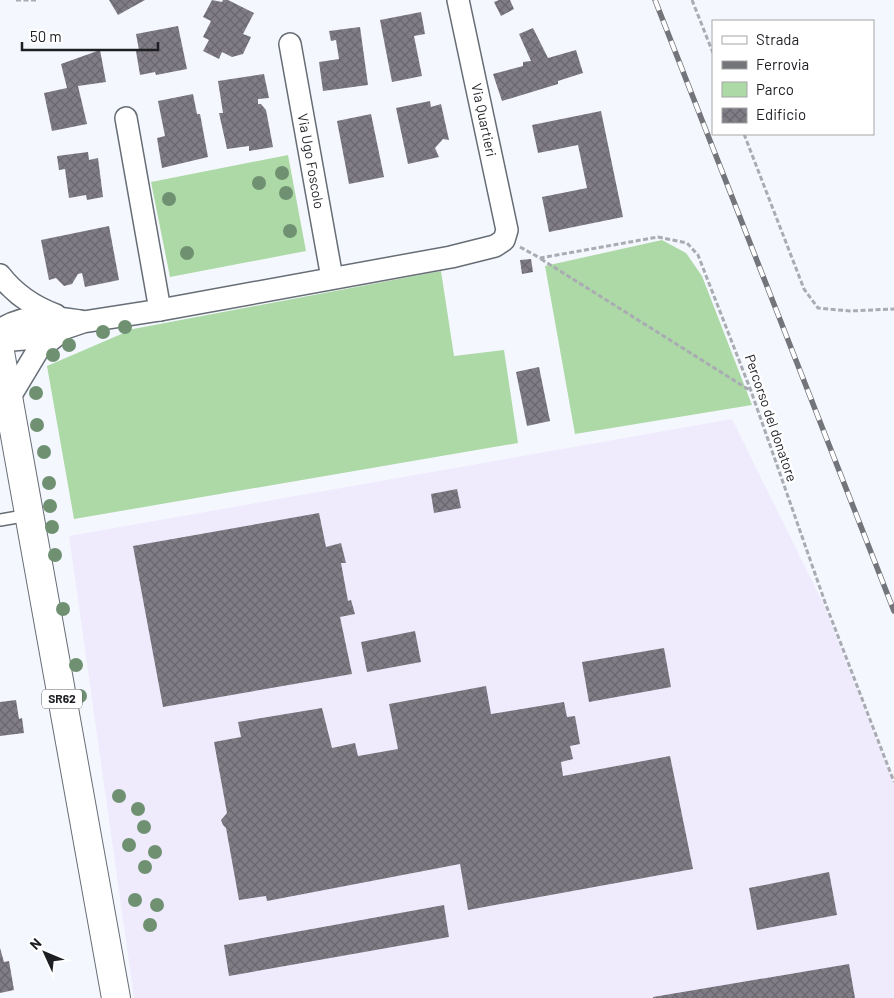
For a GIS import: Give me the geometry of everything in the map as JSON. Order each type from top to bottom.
[{"type":"main road","name":"SR62","points":[[0,352],[116,998]]},
{"type":"street","name":"Via Quartieri","points":[[458,0],[507,230],[504,240]]},
{"type":"street","name":"Via Ugo Foscolo","points":[[290,44],[332,278]]},
{"type":"street","points":[[126,118],[160,310]]},
{"type":"street","points":[[0,334],[12,340],[36,338],[71,323],[160,310],[478,252],[495,246],[504,240]]},
{"type":"street","points":[[0,275],[22,297],[42,310],[71,323]]},
{"type":"street","points":[[0,330],[11,322],[35,316],[71,323]]},
{"type":"street","points":[[8,400],[38,350],[71,323]]},
{"type":"lane","points":[[0,520],[29,515]]},
{"type":"path","points":[[16,0],[37,0]]},
{"type":"path","points":[[692,0],[712,50]]},
{"type":"path","points":[[744,135],[804,289],[818,308],[850,311],[894,309]]},
{"type":"path","name":"Percorso del donatore","points":[[540,258],[658,237],[687,243],[698,255],[751,390],[823,596],[894,782]]},
{"type":"path","points":[[504,240],[540,258],[751,390]]},
{"type":"shaded area","points":[[732,419],[823,603],[894,784],[894,998],[134,998],[69,536]]},
{"type":"green space","points":[[288,155],[306,251],[170,277],[151,182]]},
{"type":"green space","points":[[662,240],[686,253],[702,276],[752,405],[575,434],[545,266]]},
{"type":"green space","points":[[441,271],[454,356],[504,350],[518,443],[74,519],[47,366],[133,329]]},
{"type":"building","points":[[109,0],[145,0],[118,15]]},
{"type":"building","points":[[212,0],[222,2],[223,0],[228,0],[254,13],[243,34],[251,37],[243,54],[232,57],[222,52],[219,59],[203,51],[209,40],[203,37],[211,21],[203,17]]},
{"type":"building","points":[[510,0],[514,9],[501,16],[494,2]]},
{"type":"building","points":[[421,12],[425,34],[414,36],[422,76],[392,82],[380,20]]},
{"type":"building","points":[[178,26],[187,69],[156,75],[155,72],[140,75],[136,51],[139,50],[136,34]]},
{"type":"building","points":[[360,27],[368,85],[323,91],[319,62],[339,59],[336,40],[331,41],[329,31]]},
{"type":"building","points":[[533,28],[548,58],[576,50],[583,73],[558,81],[558,84],[502,101],[493,74],[523,66],[523,62],[531,61],[519,34]]},
{"type":"building","points":[[100,50],[106,82],[78,86],[87,124],[52,131],[44,93],[67,88],[61,64]]},
{"type":"building","points":[[264,74],[269,98],[258,99],[258,104],[261,104],[266,110],[273,147],[249,151],[249,146],[227,149],[219,113],[223,113],[218,81]]},
{"type":"building","points":[[193,94],[197,114],[200,114],[208,157],[162,168],[157,138],[165,136],[158,101]]},
{"type":"building","points":[[430,101],[431,107],[441,104],[449,140],[443,139],[435,148],[439,157],[408,164],[396,108]]},
{"type":"building","points":[[601,111],[623,217],[549,232],[542,197],[587,188],[578,145],[538,153],[532,125]]},
{"type":"building","points":[[371,114],[384,177],[349,184],[337,121]]},
{"type":"building","points":[[88,152],[89,160],[98,158],[103,197],[87,200],[86,195],[69,198],[65,169],[59,170],[57,156]]},
{"type":"building","points":[[109,226],[119,280],[85,287],[82,273],[78,274],[72,284],[64,286],[56,278],[49,280],[41,240]]},
{"type":"building","points":[[531,259],[533,272],[522,274],[520,260]]},
{"type":"building","points":[[539,367],[550,421],[527,426],[516,372]]},
{"type":"building","points":[[457,489],[461,508],[434,513],[431,494]]},
{"type":"building","points":[[319,513],[326,547],[341,543],[346,563],[341,563],[348,601],[351,600],[355,614],[340,617],[352,674],[163,707],[133,546]]},
{"type":"building","points":[[415,631],[421,662],[367,672],[361,642]]},
{"type":"building","points":[[664,648],[671,687],[589,702],[582,662]]},
{"type":"building","points":[[486,686],[491,714],[564,702],[567,717],[575,716],[580,744],[570,746],[573,759],[561,762],[563,776],[670,756],[693,869],[468,910],[460,864],[267,901],[266,896],[239,900],[226,828],[221,820],[227,813],[214,742],[241,737],[238,722],[322,708],[332,748],[355,743],[358,756],[398,749],[389,704]]},
{"type":"building","points":[[16,700],[19,719],[22,718],[24,733],[0,736],[0,702]]},
{"type":"building","points":[[829,872],[837,915],[757,930],[749,888]]},
{"type":"building","points":[[444,905],[449,937],[229,976],[224,945]]},
{"type":"building","points":[[0,948],[4,962],[9,961],[14,990],[0,993]]},
{"type":"building","points":[[849,964],[855,998],[653,998],[653,997]]},
{"type":"railway","points":[[655,0],[894,611]]}]
